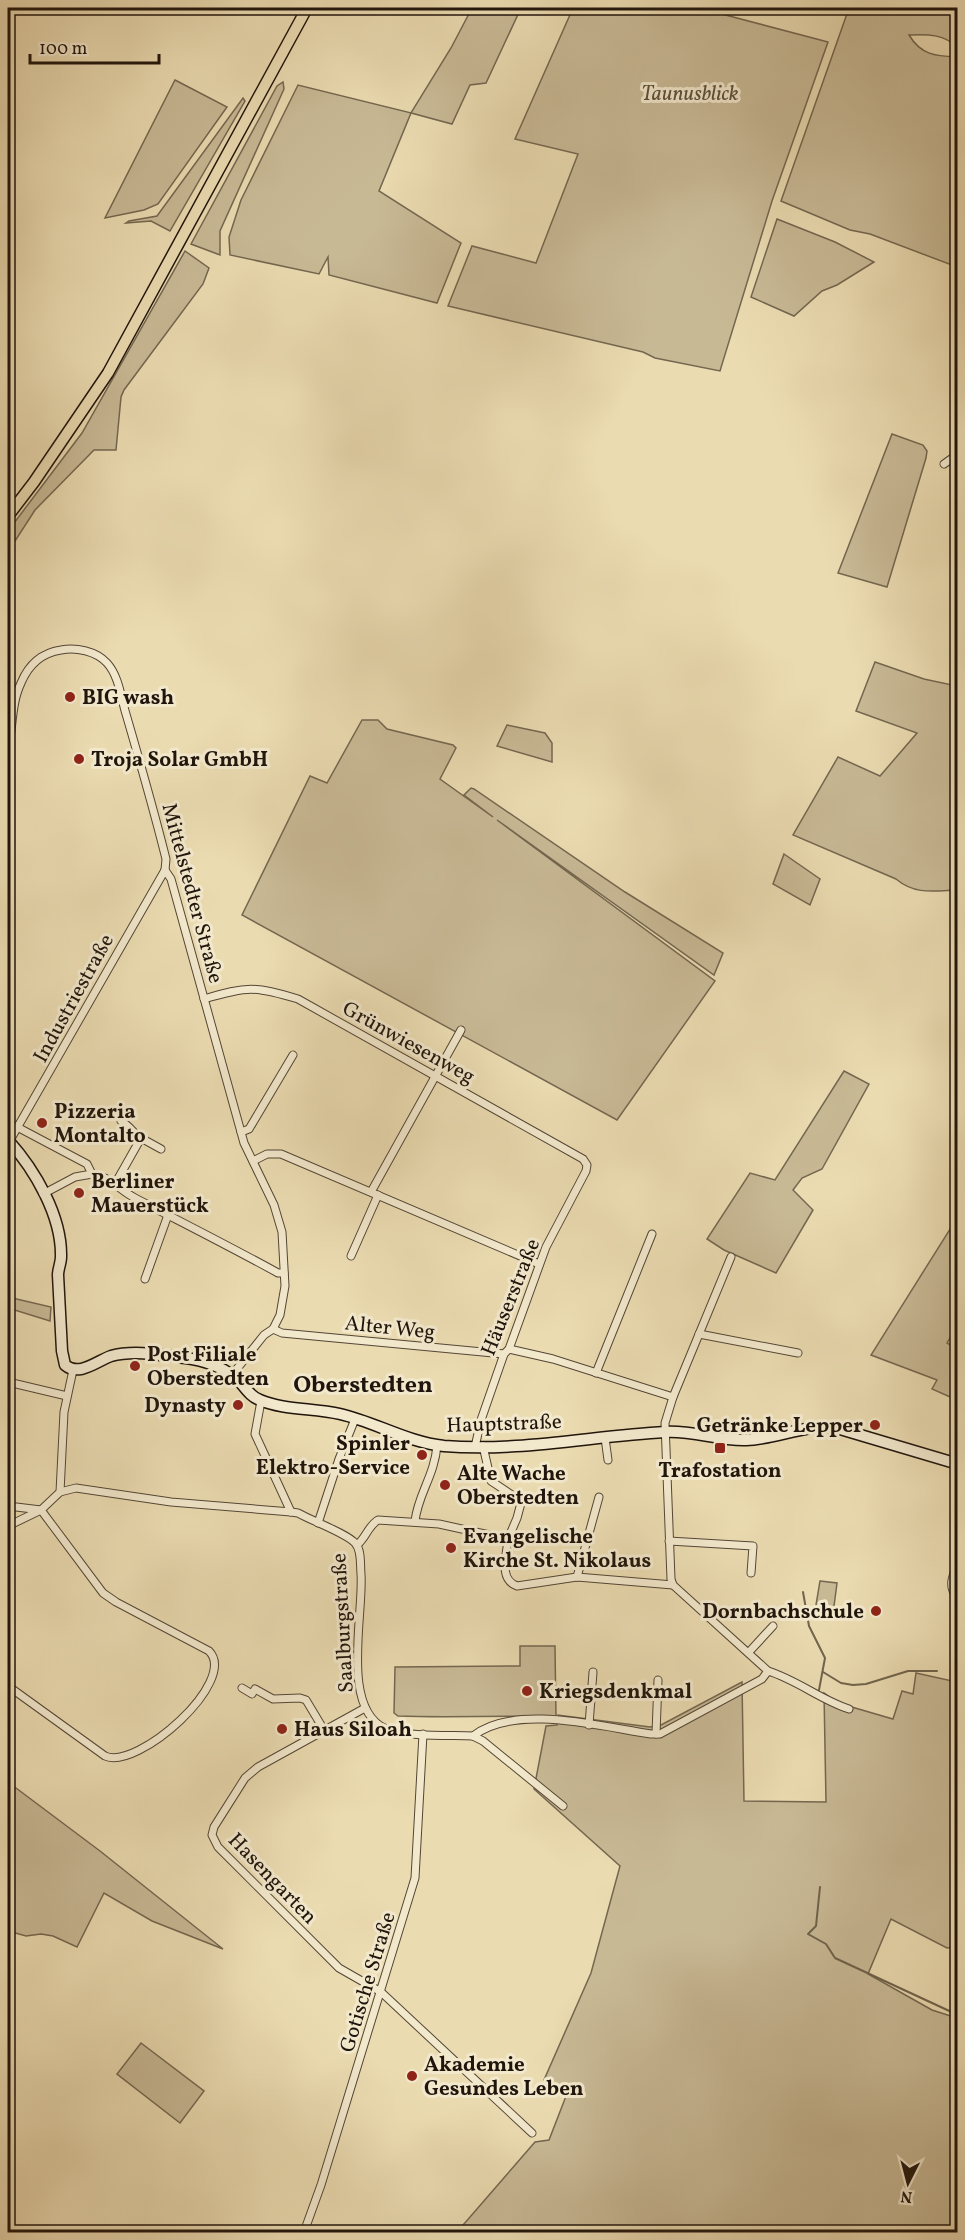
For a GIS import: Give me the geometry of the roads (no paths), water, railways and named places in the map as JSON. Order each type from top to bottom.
[{"type":"main road","points":[[8,516],[34,482],[108,373],[307,8]]},
{"type":"street","points":[[944,464],[957,454]]},
{"type":"street","name":"Mittelstedter Straße","points":[[8,750],[20,684],[34,663],[51,652],[70,649],[90,652],[107,663],[117,681],[150,797],[166,860],[165,870],[171,879],[241,1132],[281,1224],[284,1273],[282,1306],[273,1329],[264,1335],[232,1375]]},
{"type":"street","name":"Industriestraße","points":[[8,1141],[19,1128],[165,870]]},
{"type":"street","name":"Grünwiesenweg","points":[[204,999],[229,990],[251,987],[298,999],[583,1159],[587,1165]]},
{"type":"street","points":[[351,1256],[374,1194],[461,1030]]},
{"type":"street","points":[[241,1132],[249,1130],[293,1054]]},
{"type":"street","points":[[122,1121],[141,1138],[161,1149]]},
{"type":"street","points":[[19,1128],[87,1164],[92,1174]]},
{"type":"street","points":[[115,1184],[141,1138]]},
{"type":"street","points":[[8,1141],[24,1160],[53,1212],[58,1228],[61,1260],[58,1267],[62,1351],[65,1365],[73,1370],[64,1412],[60,1492],[40,1510],[8,1527]]},
{"type":"street","points":[[253,1161],[274,1152],[281,1154],[539,1264]]},
{"type":"street","name":"Häuserstraße","points":[[479,1447],[481,1420],[539,1264],[587,1165]]},
{"type":"street","points":[[43,1194],[75,1177],[92,1174],[105,1176],[132,1197],[278,1273],[284,1273]]},
{"type":"street","points":[[146,1280],[168,1215]]},
{"type":"street","points":[[596,1372],[652,1234]]},
{"type":"street","points":[[731,1257],[666,1418],[671,1579],[673,1585],[768,1671],[849,1709]]},
{"type":"street","name":"Alter Weg","points":[[273,1329],[282,1333],[506,1352],[596,1372],[673,1397]]},
{"type":"street","points":[[699,1335],[798,1353]]},
{"type":"street","name":"Hauptstraße","points":[[73,1370],[114,1356],[136,1353],[202,1361],[232,1375],[250,1394],[261,1401],[273,1405],[324,1411],[355,1419],[417,1441],[437,1445],[479,1447],[546,1444],[665,1432],[745,1440],[818,1427],[832,1427],[957,1464]]},
{"type":"street","points":[[8,1382],[67,1396]]},
{"type":"street","points":[[261,1401],[255,1429],[258,1442],[291,1512]]},
{"type":"street","points":[[318,1523],[355,1419]]},
{"type":"street","points":[[605,1438],[608,1460]]},
{"type":"street","points":[[415,1521],[418,1507],[435,1467],[437,1445]]},
{"type":"street","points":[[479,1447],[491,1482],[521,1503],[508,1539],[506,1577],[510,1583],[517,1586],[577,1577],[673,1585]]},
{"type":"street","name":"Saalburgstraße","points":[[60,1492],[75,1488],[171,1502],[291,1512],[348,1539],[357,1545],[362,1588],[358,1677],[365,1708],[386,1728],[423,1734],[473,1736]]},
{"type":"street","points":[[577,1577],[599,1497]]},
{"type":"street","points":[[8,1506],[40,1510],[103,1593],[209,1651],[215,1660],[214,1673],[195,1705],[176,1727],[156,1741],[117,1758],[105,1756],[8,1686]]},
{"type":"street","points":[[357,1545],[367,1536],[371,1524],[378,1520],[415,1521],[454,1526],[508,1539]]},
{"type":"street","points":[[669,1541],[753,1546],[751,1573]]},
{"type":"street","points":[[957,1562],[951,1584],[957,1597]]},
{"type":"street","points":[[749,1652],[773,1626]]},
{"type":"street","points":[[473,1736],[510,1720],[548,1721],[656,1734],[664,1733],[762,1679],[768,1671]]},
{"type":"street","points":[[589,1725],[593,1672]]},
{"type":"street","points":[[656,1734],[658,1680]]},
{"type":"street","points":[[242,1688],[252,1694],[255,1689],[273,1699],[306,1700],[324,1730]]},
{"type":"street","name":"Hasengarten","points":[[365,1708],[258,1767],[245,1778],[214,1827],[212,1835],[218,1847],[339,1968],[381,1992]]},
{"type":"street","name":"Gotische Straße","points":[[304,2232],[415,1878],[423,1734]]},
{"type":"street","points":[[473,1736],[488,1744],[563,1806]]},
{"type":"street","points":[[381,1992],[532,2133]]},
{"type":"waterway","points":[[803,1592],[809,1626],[825,1658],[819,1690]]},
{"type":"waterway","points":[[823,1672],[841,1683],[853,1685],[866,1684],[908,1671],[937,1671]]},
{"type":"waterway","points":[[820,1887],[816,1926],[808,1934],[826,1944],[835,1958],[958,2015]]},
{"type":"place","name":"BIG wash","points":[[70,697]]},
{"type":"place","name":"Troja Solar GmbH","points":[[79,759]]},
{"type":"place","name":"Pizzeria Montalto","points":[[42,1123]]},
{"type":"place","name":"Berliner Mauerstück","points":[[79,1193]]},
{"type":"place","name":"Post Filiale Oberstedten","points":[[135,1366]]},
{"type":"place","name":"Dynasty","points":[[238,1405]]},
{"type":"place","name":"Getränke Lepper","points":[[875,1425]]},
{"type":"place","name":"Trafostation","points":[[720,1448]]},
{"type":"place","name":"Spinler Elektro-Service","points":[[422,1455]]},
{"type":"place","name":"Alte Wache Oberstedten","points":[[445,1485]]},
{"type":"place","name":"Evangelische Kirche St. Nikolaus","points":[[451,1548]]},
{"type":"place","name":"Dornbachschule","points":[[876,1611]]},
{"type":"place","name":"Kriegsdenkmal","points":[[527,1691]]},
{"type":"place","name":"Haus Siloah","points":[[282,1729]]},
{"type":"place","name":"Akademie Gesundes Leben","points":[[412,2076]]},
{"type":"district","name":"Oberstedten","points":[[363,1384]]},
{"type":"park label","name":"Taunusblick","points":[[690,93]]}]
